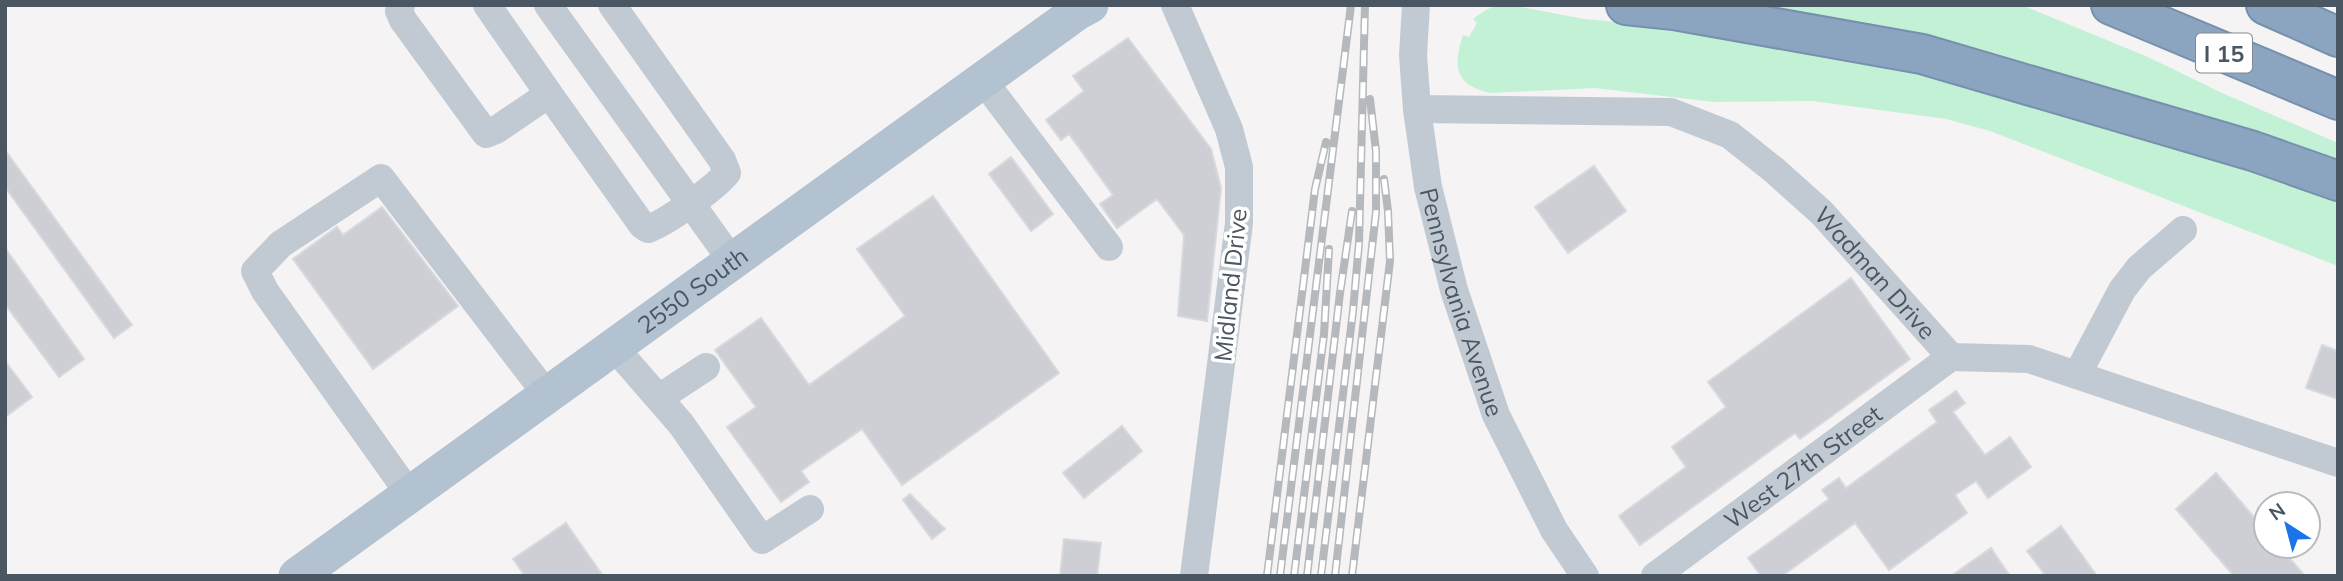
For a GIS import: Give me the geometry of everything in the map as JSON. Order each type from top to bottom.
[{"type":"highway","points":[[1626,5],[1674,10],[1922,54],[2253,151],[2338,181]]},
{"type":"highway","name":"I 15","points":[[2111,5],[2338,100]]},
{"type":"highway","name":"I 15","points":[[2266,5],[2338,37]]},
{"type":"main road","name":"2550 South","points":[[297,576],[1090,5]]},
{"type":"street","points":[[401,5],[399,11],[403,20],[486,134],[496,131],[549,94]]},
{"type":"street","points":[[487,5],[642,225],[648,229],[690,203],[727,173],[726,167],[612,5]]},
{"type":"street","points":[[548,5],[732,261]]},
{"type":"street","name":"Midland Drive","points":[[1175,5],[1229,129],[1239,167],[1239,223],[1194,576]]},
{"type":"street","name":"Pennsylvania Avenue","points":[[1416,5],[1413,55],[1416,110],[1428,187],[1454,290],[1496,415],[1554,530],[1584,576]]},
{"type":"street","points":[[983,80],[1109,247]]},
{"type":"street","name":"Wadman Drive","points":[[1416,110],[1671,112],[1730,135],[1774,170],[1822,213],[1951,357],[2029,359],[2338,463]]},
{"type":"street","points":[[410,495],[265,291],[255,271],[288,240],[381,177],[547,395]]},
{"type":"street","points":[[2077,375],[2122,290],[2139,268],[2183,230]]},
{"type":"street","points":[[614,347],[681,424],[762,540],[810,509]]},
{"type":"street","name":"West 27th Street","points":[[1655,576],[1951,357]]},
{"type":"street","points":[[659,398],[706,367]]},
{"type":"green space","points":[[1501,5],[1584,19],[1705,30],[1853,51],[2338,195],[2338,266],[1990,131],[1946,119],[1813,101],[1714,102],[1595,88],[1490,93],[1469,85],[1463,79],[1459,73],[1458,56],[1463,35],[1469,37],[1477,23],[1473,19],[1486,10]]},
{"type":"green space","points":[[1731,5],[2022,5],[2148,57],[2220,92],[2338,143],[2338,170]]},
{"type":"building","points":[[1128,38],[1211,149],[1221,188],[1207,321],[1178,316],[1184,235],[1157,199],[1117,228],[1100,204],[1113,195],[1069,134],[1061,140],[1046,120],[1084,91],[1073,76]]},
{"type":"building","points":[[5,150],[132,325],[114,338],[5,187]]},
{"type":"building","points":[[1011,157],[1053,214],[1031,231],[989,174]]},
{"type":"building","points":[[1594,166],[1626,211],[1568,253],[1535,207]]},
{"type":"building","points":[[933,196],[1059,373],[902,485],[862,429],[801,471],[809,482],[781,502],[727,427],[756,407],[715,350],[761,318],[809,385],[905,316],[857,249]]},
{"type":"building","points":[[382,207],[458,306],[373,369],[293,259],[337,227],[343,235]]},
{"type":"building","points":[[5,248],[84,359],[59,377],[5,304]]},
{"type":"building","points":[[1851,278],[1910,359],[1800,439],[1795,433],[1640,545],[1619,516],[1686,467],[1672,447],[1726,407],[1708,382]]},
{"type":"building","points":[[2322,345],[2338,351],[2338,399],[2306,388]]},
{"type":"building","points":[[5,361],[32,397],[5,417]]},
{"type":"building","points":[[1956,391],[1965,403],[1953,412],[1985,455],[2010,437],[2031,467],[1988,498],[1976,481],[1955,495],[1967,513],[1889,570],[1855,523],[1782,576],[1761,576],[1748,558],[1829,499],[1822,490],[1839,478],[1846,488],[1937,422],[1929,410]]},
{"type":"building","points":[[1122,426],[1142,451],[1084,498],[1063,473]]},
{"type":"building","points":[[2216,473],[2252,515],[2252,560],[2291,560],[2305,576],[2234,576],[2176,509]]},
{"type":"building","points":[[910,494],[945,529],[932,539],[903,500]]},
{"type":"building","points":[[566,523],[603,576],[525,576],[513,559]]},
{"type":"building","points":[[2061,526],[2097,576],[2046,576],[2027,551]]},
{"type":"building","points":[[1064,539],[1101,543],[1097,576],[1060,576]]},
{"type":"building","points":[[1991,548],[2010,576],[1951,576]]},
{"type":"railway","points":[[1280,576],[1351,5]]},
{"type":"railway","points":[[1321,576],[1359,243],[1365,5]]},
{"type":"railway","points":[[1335,576],[1376,212],[1376,151],[1370,99]]},
{"type":"railway","points":[[1267,576],[1315,189],[1326,142]]},
{"type":"railway","points":[[1352,576],[1390,261],[1384,179]]},
{"type":"railway","points":[[1307,576],[1352,211]]},
{"type":"railway","points":[[1294,576],[1324,334],[1329,249]]}]
